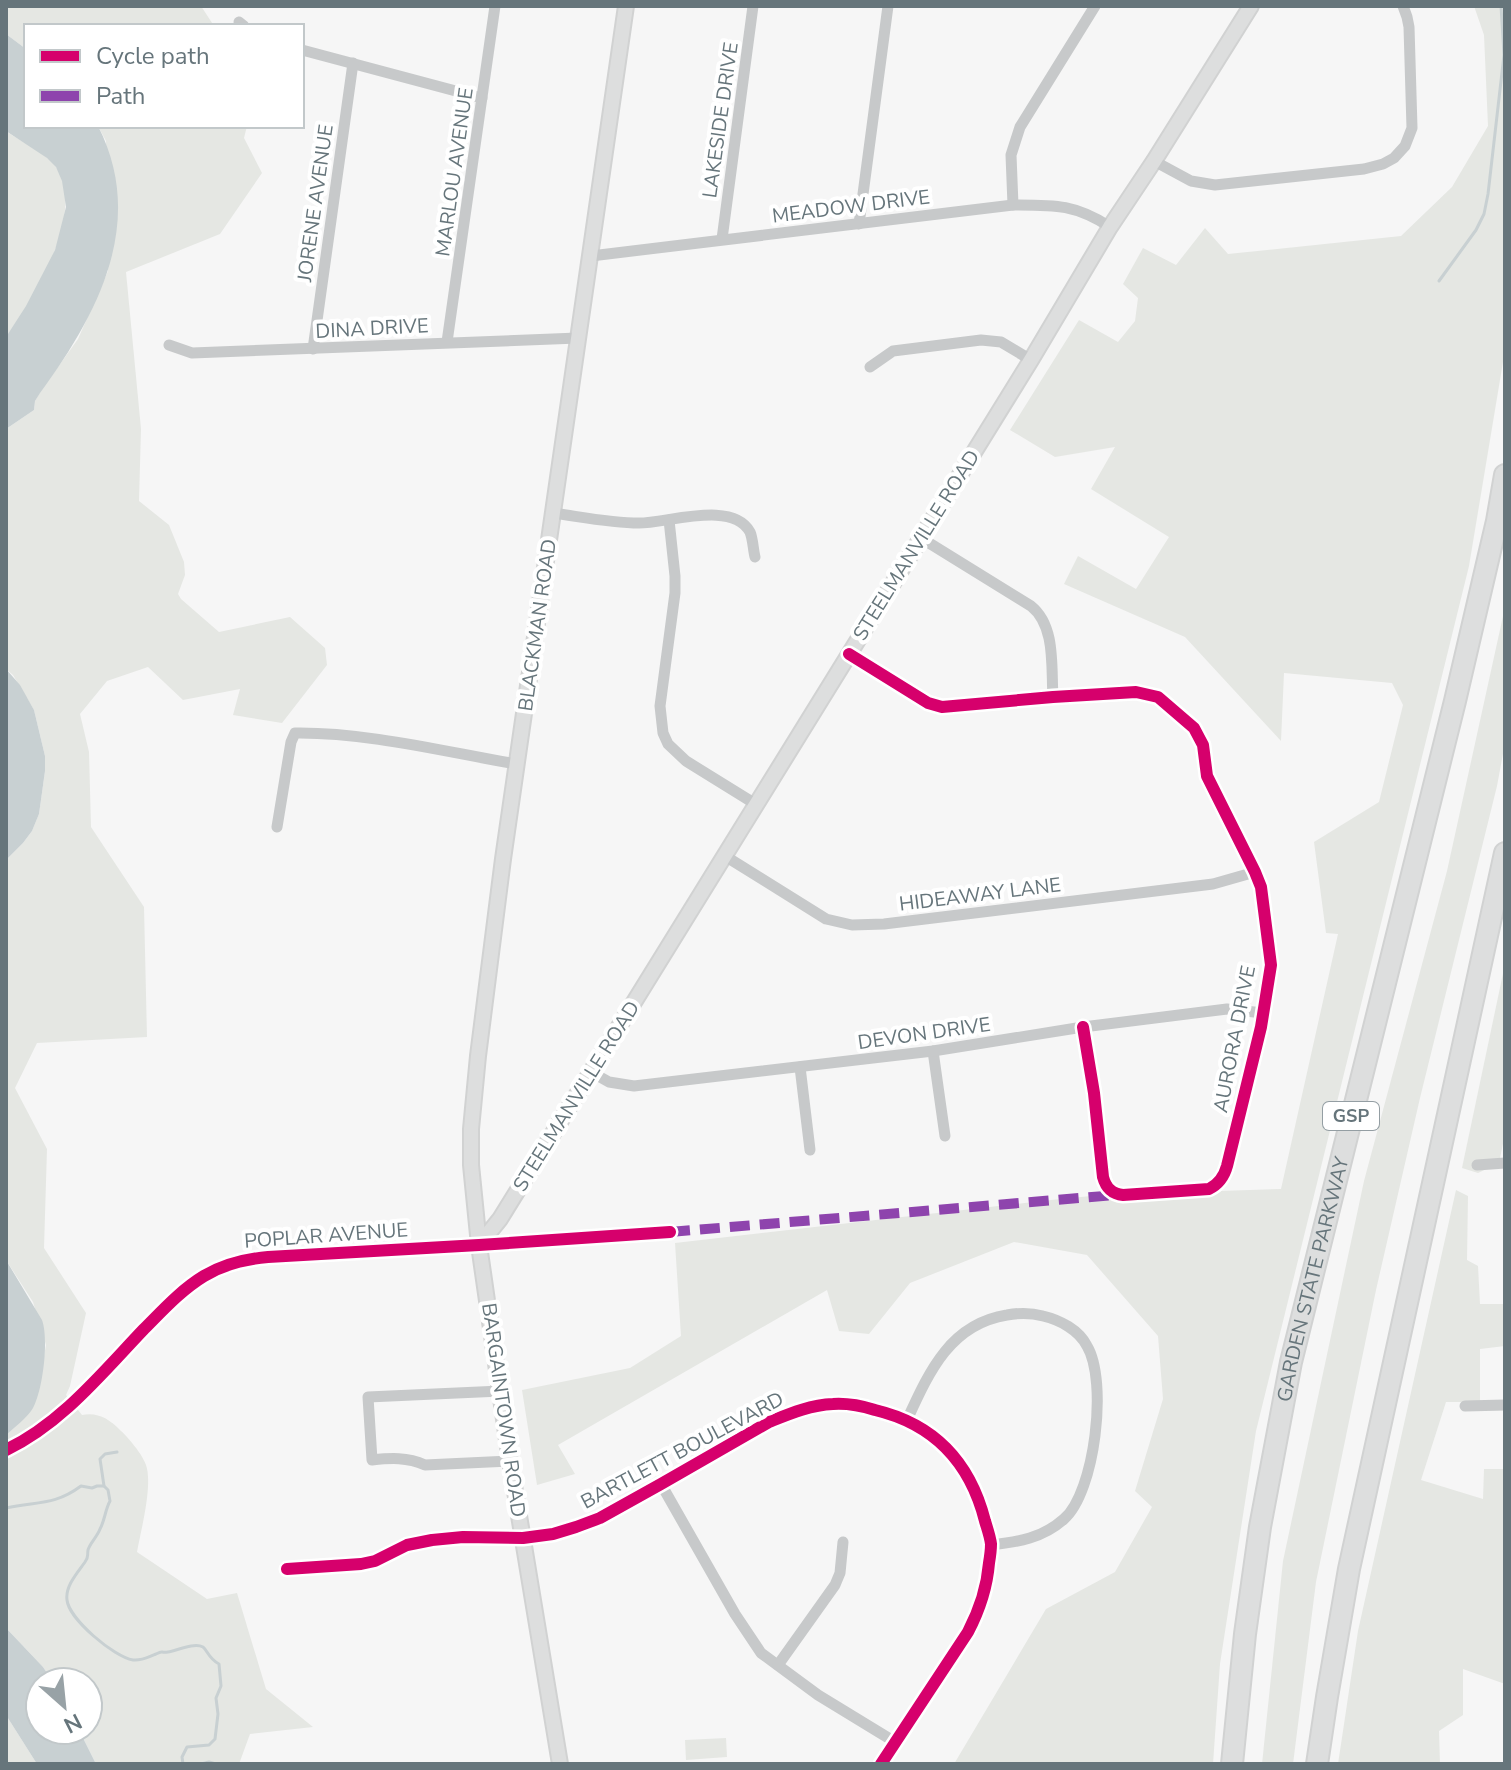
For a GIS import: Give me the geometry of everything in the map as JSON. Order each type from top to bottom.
[{"type":"highway","name":"GARDEN STATE PARKWAY","points":[[1232,1764],[1258,1541],[1291,1362],[1455,701],[1505,475]]},
{"type":"highway","points":[[1317,1764],[1349,1569],[1505,853]]},
{"type":"main road","name":"BLACKMAN ROAD","points":[[479,1245],[471,1165],[472,1113],[516,764],[626,6]]},
{"type":"main road","name":"STEELMANVILLE ROAD","points":[[479,1245],[500,1219],[1110,227],[1251,6]]},
{"type":"main road","name":"BARGAINTOWN ROAD","points":[[479,1245],[510,1461],[560,1764]]},
{"type":"street","name":"MARLOU AVENUE","points":[[447,342],[495,6]]},
{"type":"street","name":"LAKESIDE DRIVE","points":[[722,239],[753,6]]},
{"type":"street","points":[[859,224],[888,6]]},
{"type":"street","points":[[1013,205],[1011,155],[1020,127],[1095,6]]},
{"type":"street","points":[[1154,161],[1191,181],[1215,185],[1364,169],[1389,161],[1405,146],[1412,128],[1409,27],[1403,6]]},
{"type":"street","points":[[304,51],[482,98]]},
{"type":"street","name":"JORENE AVENUE","points":[[313,349],[353,63]]},
{"type":"street","name":"MEADOW DRIVE","points":[[591,256],[1013,205],[1062,206],[1079,210],[1110,227]]},
{"type":"street","name":"DINA DRIVE","points":[[169,345],[192,353],[578,338]]},
{"type":"street","points":[[870,367],[893,351],[981,340],[998,341],[1031,360]]},
{"type":"street","points":[[553,513],[629,523],[706,515],[732,518],[750,532],[755,557]]},
{"type":"street","points":[[669,520],[675,593],[660,706],[663,733],[668,744],[686,761],[757,805]]},
{"type":"street","points":[[921,538],[1040,614],[1048,633],[1053,697]]},
{"type":"street","name":"AURORA DRIVE","points":[[849,654],[928,703],[942,707],[1136,692],[1158,697],[1194,728],[1203,745],[1207,776],[1261,887],[1271,965],[1263,1013],[1225,1172],[1219,1183],[1209,1189],[1122,1195],[1108,1188],[1103,1177],[1083,1027]]},
{"type":"street","points":[[277,827],[295,733],[368,739],[516,764]]},
{"type":"street","name":"HIDEAWAY LANE","points":[[725,856],[826,919],[852,925],[884,924],[1213,884],[1255,872]]},
{"type":"street","name":"DEVON DRIVE","points":[[591,1072],[609,1082],[634,1086],[933,1051],[1083,1027],[1227,1009],[1263,1013]]},
{"type":"street","points":[[933,1051],[945,1136]]},
{"type":"street","points":[[800,1067],[810,1150]]},
{"type":"street","points":[[1477,1165],[1505,1163]]},
{"type":"street","name":"POPLAR AVENUE","points":[[6,1450],[64,1412],[187,1288],[204,1276],[241,1260],[670,1232]]},
{"type":"street","points":[[907,1420],[939,1359],[961,1334],[979,1323],[993,1317],[1039,1314],[1072,1329],[1086,1343],[1096,1374],[1097,1411],[1085,1484],[1076,1505],[1066,1517],[1038,1536],[991,1545]]},
{"type":"street","points":[[501,1391],[368,1397],[372,1460],[399,1457],[425,1465],[510,1461]]},
{"type":"street","name":"BARTLETT BOULEVARD","points":[[287,1569],[361,1564],[375,1561],[407,1545],[432,1540],[523,1538],[576,1527],[600,1518],[769,1422],[812,1407],[834,1404],[859,1406],[907,1420],[946,1447],[960,1465],[980,1500],[991,1545],[987,1585],[979,1612],[881,1764]]},
{"type":"street","points":[[1465,1406],[1505,1405]]},
{"type":"street","points":[[661,1484],[761,1653],[818,1695],[895,1742]]},
{"type":"street","points":[[778,1665],[835,1585],[840,1573],[843,1542]]},
{"type":"shaded area","points":[[6,6],[201,6],[213,24],[24,24],[24,48],[6,34]]},
{"type":"shaded area","points":[[1474,6],[1505,6],[1503,362],[1469,566],[1256,1431],[1220,1664],[1213,1764],[954,1764],[1046,1609],[1115,1572],[1152,1507],[1135,1491],[1163,1399],[1158,1336],[1087,1255],[1014,1242],[910,1283],[869,1334],[839,1331],[827,1290],[558,1445],[575,1474],[537,1485],[522,1390],[630,1368],[681,1336],[675,1243],[1101,1195],[1281,1189],[1338,934],[1326,933],[1314,842],[1379,802],[1403,705],[1392,683],[1284,673],[1281,741],[1185,637],[1064,584],[1078,556],[1136,589],[1169,537],[1091,489],[1115,447],[1055,457],[1010,430],[1079,320],[1118,342],[1135,321],[1138,298],[1123,284],[1143,248],[1176,265],[1205,228],[1228,254],[1401,236],[1452,187],[1488,126],[1484,35]]},
{"type":"shaded area","points":[[6,34],[24,48],[24,128],[99,128],[112,162],[118,197],[116,232],[109,266],[97,299],[61,363],[35,401],[34,410],[6,429],[6,337],[55,250],[66,207],[62,181],[56,167],[6,131]]},
{"type":"shaded area","points":[[99,128],[246,128],[244,138],[262,173],[220,234],[126,272],[141,429],[139,501],[169,525],[184,562],[185,575],[178,594],[181,599],[219,632],[290,617],[325,648],[327,665],[282,723],[233,715],[240,689],[183,700],[148,667],[107,681],[80,714],[89,752],[91,827],[144,907],[147,1037],[37,1043],[15,1088],[47,1149],[44,1248],[86,1313],[66,1395],[82,1415],[98,1416],[116,1426],[135,1446],[146,1465],[147,1496],[137,1552],[207,1599],[237,1593],[266,1689],[313,1727],[250,1734],[239,1764],[208,1764],[206,1761],[193,1764],[96,1764],[87,1746],[104,1746],[104,1666],[42,1666],[6,1628],[6,1435],[24,1418],[36,1400],[46,1345],[33,1302],[6,1260],[6,860],[32,831],[39,814],[45,756],[34,710],[6,669],[6,429],[34,410],[40,392],[78,339],[108,271],[106,141]]},
{"type":"shaded area","points":[[6,131],[56,167],[64,186],[65,208],[53,255],[30,301],[6,337]]},
{"type":"shaded area","points":[[1505,607],[1505,743],[1376,1290],[1316,1582],[1293,1764],[1262,1764],[1283,1561],[1364,1181],[1447,871]]},
{"type":"shaded area","points":[[6,669],[20,685],[34,710],[45,756],[45,771],[39,814],[32,831],[6,860]]},
{"type":"shaded area","points":[[1505,964],[1505,1134],[1499,1163],[1478,1173],[1462,1168]]},
{"type":"shaded area","points":[[1456,1190],[1468,1196],[1467,1260],[1478,1266],[1480,1304],[1505,1304],[1505,1346],[1480,1349],[1480,1402],[1446,1402],[1421,1480],[1483,1499],[1484,1469],[1505,1469],[1505,1684],[1463,1669],[1463,1715],[1439,1731],[1440,1764],[1338,1764],[1358,1631]]},
{"type":"shaded area","points":[[6,1260],[42,1320],[45,1351],[37,1400],[28,1415],[6,1435]]},
{"type":"shaded area","points":[[6,1628],[42,1666],[24,1666],[24,1743],[6,1715]]},
{"type":"shaded area","points":[[6,1715],[37,1764],[6,1764]]},
{"type":"shaded area","points":[[726,1738],[727,1757],[686,1760],[685,1740]]},
{"type":"shaded area","points":[[26,1746],[87,1746],[96,1764],[37,1764]]},
{"type":"waterway","points":[[1439,281],[1484,214],[1504,55],[1501,6]]},
{"type":"waterway","points":[[117,1452],[105,1454],[100,1459],[110,1501],[102,1526],[89,1547],[87,1559],[70,1584],[67,1600],[84,1627],[104,1645],[125,1657],[139,1660],[161,1652],[199,1646],[219,1664],[221,1686],[216,1698],[215,1739],[209,1745],[187,1747],[182,1757],[183,1764]]},
{"type":"waterway","points":[[6,1508],[54,1500],[81,1486],[104,1486]]},
{"type":"waterway","points":[[200,1764],[216,1764]]},
{"type":"marked path","points":[[670,1232],[1116,1195]]},
{"type":"cycle path","points":[[849,654],[928,703],[942,707],[1136,692],[1158,697],[1194,728],[1203,745],[1207,776],[1261,887],[1271,965],[1261,1027],[1227,1166],[1216,1185],[1209,1189],[1123,1195],[1108,1187],[1103,1177],[1083,1027]]},
{"type":"cycle path","points":[[6,1450],[63,1411],[180,1294],[204,1276],[227,1265],[268,1257],[670,1232]]},
{"type":"cycle path","points":[[287,1569],[361,1564],[375,1561],[407,1545],[432,1540],[523,1538],[553,1534],[600,1518],[769,1422],[792,1413],[816,1406],[844,1404],[896,1416],[932,1436],[959,1464],[978,1500],[991,1546],[985,1590],[968,1632],[881,1764]]}]
